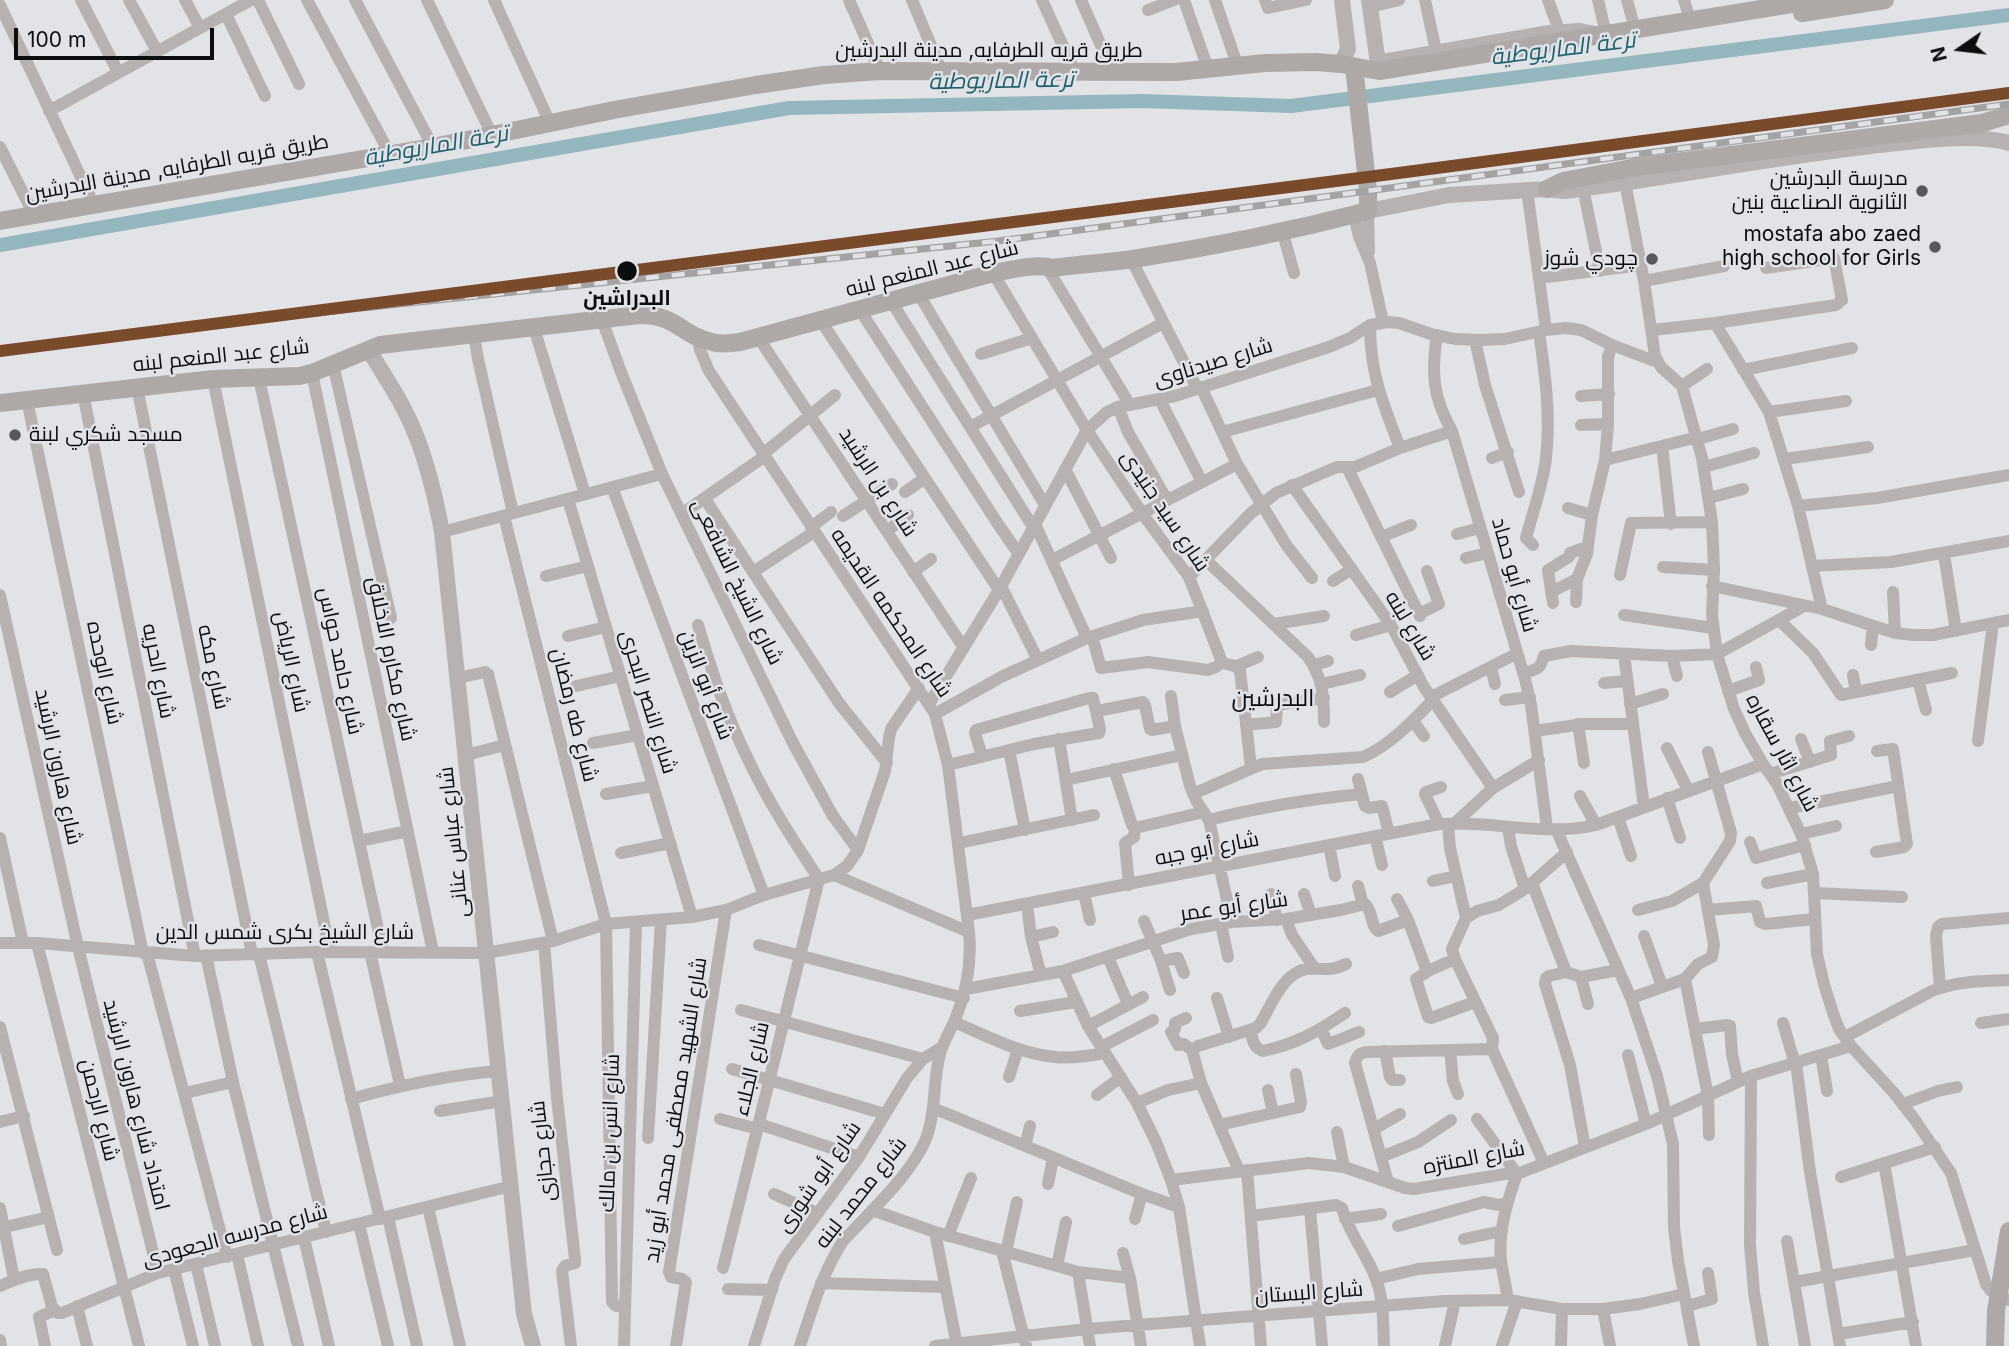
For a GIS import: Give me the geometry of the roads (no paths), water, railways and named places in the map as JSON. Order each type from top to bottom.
[{"type":"main road","name":"طريق قريه الطرفايه, مدينة البدرشين","points":[[0,221],[390,154],[619,109],[824,75],[880,71],[1114,73],[1316,62],[1378,66],[1606,34],[1750,5],[1816,0]]},
{"type":"main road","points":[[1606,34],[1630,40],[1666,36],[1885,0]]},
{"type":"main road","points":[[1347,66],[1356,90],[1357,141]]},
{"type":"main road","points":[[1347,66],[1357,141],[1368,190],[1361,213]]},
{"type":"main road","points":[[1547,189],[1563,181],[1637,167],[1982,122],[2009,115]]},
{"type":"main road","name":"شارع عبد المنعم لبنه","points":[[0,403],[213,379],[284,377],[312,373],[368,349],[392,343],[651,315],[674,322],[698,338],[723,344],[821,321],[993,273],[1131,259],[1217,245],[1361,213]]},
{"type":"main road","points":[[1995,1346],[2004,1298],[2009,1231]]},
{"type":"street","points":[[81,0],[118,72]]},
{"type":"street","points":[[129,0],[157,51]]},
{"type":"street","points":[[185,0],[200,28]]},
{"type":"street","points":[[49,110],[251,0]]},
{"type":"street","points":[[258,0],[299,84]]},
{"type":"street","points":[[307,0],[390,154]]},
{"type":"street","points":[[355,0],[433,146]]},
{"type":"street","points":[[428,0],[492,135]]},
{"type":"street","points":[[494,0],[550,123]]},
{"type":"street","points":[[849,0],[880,71]]},
{"type":"street","points":[[912,0],[943,72]]},
{"type":"street","points":[[1042,0],[1074,71]]},
{"type":"street","points":[[1081,0],[1114,73]]},
{"type":"street","points":[[1148,10],[1174,0]]},
{"type":"street","points":[[1184,0],[1208,69]]},
{"type":"street","points":[[1215,0],[1238,67]]},
{"type":"street","points":[[1265,0],[1268,8],[1306,0]]},
{"type":"street","points":[[1342,0],[1348,49],[1347,66]]},
{"type":"street","points":[[1399,0],[1369,4],[1378,66],[1436,51],[1559,30],[1580,29],[1606,34],[1598,0]]},
{"type":"street","points":[[1425,0],[1436,51]]},
{"type":"street","points":[[1548,0],[1559,30]]},
{"type":"street","points":[[1628,0],[1635,29]]},
{"type":"street","points":[[1684,0],[1690,19]]},
{"type":"street","points":[[0,5],[94,205]]},
{"type":"street","points":[[226,14],[265,96]]},
{"type":"street","name":"شارع عبد المنعم لبنه","points":[[1361,213],[1449,195],[1547,189],[1564,191],[1907,142],[1970,138],[2009,143]]},
{"type":"street","points":[[0,146],[34,215]]},
{"type":"street","points":[[1625,182],[1657,362]]},
{"type":"street","points":[[1583,188],[1600,271]]},
{"type":"street","points":[[1527,190],[1539,278],[1548,415],[1546,457],[1526,538],[1533,545]]},
{"type":"street","points":[[1361,213],[1377,324],[1373,369],[1400,448]]},
{"type":"street","points":[[1282,230],[1294,273]]},
{"type":"street","points":[[1652,330],[1836,305],[1842,300],[1835,258],[1766,268]]},
{"type":"street","points":[[1131,259],[1237,464],[1287,546],[1312,578]]},
{"type":"street","points":[[1539,278],[1641,265]]},
{"type":"street","points":[[1046,266],[1101,356],[1124,406],[1128,432],[1167,500]]},
{"type":"street","points":[[1644,281],[1724,267]]},
{"type":"street","name":"شارع سيد جنيدى","points":[[993,273],[1087,430],[1142,513],[1189,577],[1222,662]]},
{"type":"street","points":[[918,293],[1045,505]]},
{"type":"street","points":[[891,301],[1034,525],[1089,637],[1101,668],[1148,662],[1208,670],[1222,662],[1237,666],[1258,657]]},
{"type":"street","points":[[860,310],[1018,553]]},
{"type":"street","name":"شارع الشيخ الشافعى","points":[[602,320],[662,474],[793,743],[833,816],[858,850]]},
{"type":"street","points":[[821,321],[1000,588],[1038,660]]},
{"type":"street","points":[[970,427],[1163,323]]},
{"type":"street","points":[[1377,324],[1399,323],[1437,335],[1475,340],[1505,339],[1566,328],[1581,330],[1657,362]]},
{"type":"street","points":[[1715,323],[1769,412],[1798,506],[1822,609]]},
{"type":"street","name":"شارع صيدناوى","points":[[932,709],[1087,430],[1107,412],[1160,400],[1329,347],[1377,324]]},
{"type":"street","points":[[534,328],[584,494]]},
{"type":"street","name":"شارع طه رمضان","points":[[474,335],[508,514],[606,924],[612,1302],[616,1306],[625,1306]]},
{"type":"street","name":"شارع أبو حماد","points":[[1437,335],[1433,377],[1436,397],[1452,431],[1530,697],[1551,829],[1567,852],[1631,998],[1668,1115],[1674,1158],[1674,1227],[1694,1346]]},
{"type":"street","name":"شارع بن الرشيد","points":[[758,337],[964,648]]},
{"type":"street","name":"شارع المحكمه القديمه","points":[[698,338],[709,371],[932,709],[948,765],[969,932],[970,970],[954,1022]]},
{"type":"street","points":[[981,354],[1032,338]]},
{"type":"street","points":[[1475,340],[1492,407],[1519,492]]},
{"type":"street","points":[[1576,602],[1577,579],[1587,554],[1592,515],[1605,460],[1608,357],[1612,345]]},
{"type":"street","points":[[1743,370],[1852,348]]},
{"type":"street","name":"شارع عباس عنانى","points":[[368,349],[396,393],[417,438],[433,485],[442,532],[524,1314],[533,1346]]},
{"type":"street","name":"شارع اثار سقاره","points":[[1657,362],[1682,386],[1698,438],[1712,522],[1713,628],[1717,654],[1728,691],[1746,735],[1790,808],[1803,839],[1813,874],[1817,954],[1833,1013],[1848,1042],[1903,1104],[1951,1173],[1986,1284],[1991,1291],[2004,1298]]},
{"type":"street","points":[[333,364],[391,618]]},
{"type":"street","points":[[1682,386],[1707,369]]},
{"type":"street","name":"شارع مكارم الاخلاق","points":[[312,373],[433,952]]},
{"type":"street","name":"شارع حامد حواس","points":[[259,378],[359,841],[400,1085]]},
{"type":"street","name":"شارع الرياض","points":[[213,379],[351,1099],[417,1346]]},
{"type":"street","name":"شارع مكه","points":[[137,387],[255,954],[326,1232]]},
{"type":"street","points":[[1222,432],[1378,390]]},
{"type":"street","name":"شارع الحريه","points":[[83,394],[200,956],[298,1346]]},
{"type":"street","points":[[1581,396],[1609,394]]},
{"type":"street","points":[[683,513],[764,455],[835,395]]},
{"type":"street","name":"شارع الوحده","points":[[27,400],[145,953],[258,1346]]},
{"type":"street","points":[[1160,400],[1202,482]]},
{"type":"street","points":[[1769,412],[1846,401]]},
{"type":"street","points":[[1581,425],[1608,424]]},
{"type":"street","points":[[1605,460],[1734,429]]},
{"type":"street","points":[[1189,577],[1261,504],[1276,493],[1337,467],[1355,467],[1400,448],[1452,431]]},
{"type":"street","points":[[1662,446],[1671,524]]},
{"type":"street","points":[[1785,459],[1868,447]]},
{"type":"street","points":[[1492,458],[1508,452]]},
{"type":"street","points":[[1704,467],[1754,453]]},
{"type":"street","points":[[1052,560],[1237,464]]},
{"type":"street","points":[[1347,467],[1419,615],[1439,604],[1427,571]]},
{"type":"street","points":[[1065,469],[1111,558]]},
{"type":"street","points":[[442,532],[662,474]]},
{"type":"street","points":[[1798,506],[1877,498],[2009,475]]},
{"type":"street","points":[[905,492],[925,478]]},
{"type":"street","points":[[753,572],[812,529],[892,484]]},
{"type":"street","name":"شارع لبنه","points":[[1292,485],[1391,625],[1432,699],[1493,788]]},
{"type":"street","name":"شارع أبو الزين","points":[[612,487],[764,895]]},
{"type":"street","points":[[1709,498],[1743,489]]},
{"type":"street","name":"شارع النصر البحرى","points":[[568,499],[692,917]]},
{"type":"street","points":[[705,499],[839,703],[887,763]]},
{"type":"street","points":[[1568,508],[1592,515]]},
{"type":"street","points":[[887,531],[908,515]]},
{"type":"street","points":[[1620,575],[1632,523],[1712,522]]},
{"type":"street","points":[[1381,537],[1410,525]]},
{"type":"street","points":[[1457,534],[1480,528]]},
{"type":"street","points":[[1812,566],[1878,563],[2009,541]]},
{"type":"street","points":[[1577,579],[1552,597],[1548,570],[1569,557],[1570,553],[1587,547]]},
{"type":"street","points":[[1466,558],[1488,553]]},
{"type":"street","points":[[1944,554],[1956,631]]},
{"type":"street","points":[[913,572],[931,559]]},
{"type":"street","points":[[1206,560],[1314,665],[1322,684],[1324,722]]},
{"type":"street","points":[[546,576],[588,566]]},
{"type":"street","points":[[1663,567],[1714,570]]},
{"type":"street","points":[[1333,581],[1352,569]]},
{"type":"street","points":[[1409,594],[1432,584]]},
{"type":"street","points":[[1712,586],[1822,609],[1895,633],[1914,635],[1956,631],[2009,620]]},
{"type":"street","points":[[1893,592],[1895,633]]},
{"type":"street","name":"شارع هارون الرشيد","points":[[0,595],[78,947]]},
{"type":"street","points":[[1523,673],[1542,666],[1544,656],[1548,654],[1571,651],[1672,656],[1717,654],[1804,606]]},
{"type":"street","points":[[932,709],[1089,637],[1143,620],[1203,611]]},
{"type":"street","points":[[1624,615],[1713,628]]},
{"type":"street","points":[[1274,624],[1324,616]]},
{"type":"street","points":[[1779,620],[1813,653],[1841,695],[1952,673]]},
{"type":"street","points":[[1978,741],[1993,623]]},
{"type":"street","points":[[698,625],[724,703],[747,757],[775,809],[819,879]]},
{"type":"street","points":[[1356,635],[1391,625]]},
{"type":"street","points":[[1871,645],[1873,626]]},
{"type":"street","points":[[568,636],[606,627]]},
{"type":"street","points":[[1193,794],[1251,768],[1273,762],[1363,757],[1413,721],[1432,699],[1517,654]]},
{"type":"street","points":[[1624,654],[1644,807]]},
{"type":"street","points":[[1672,656],[1677,676]]},
{"type":"street","points":[[1314,665],[1328,661]]},
{"type":"street","points":[[1237,666],[1240,670],[1251,768]]},
{"type":"street","points":[[1491,667],[1496,684]]},
{"type":"street","points":[[1728,691],[1759,680],[1756,667]]},
{"type":"street","points":[[458,678],[487,673],[548,942]]},
{"type":"street","points":[[1853,674],[1856,692]]},
{"type":"street","points":[[1322,684],[1360,675]]},
{"type":"street","points":[[1390,692],[1418,675]]},
{"type":"street","points":[[576,686],[621,676]]},
{"type":"street","points":[[1918,680],[1926,710]]},
{"type":"street","points":[[1604,683],[1627,681]]},
{"type":"street","points":[[834,875],[847,866],[858,850],[887,763],[891,729],[919,688]]},
{"type":"street","points":[[1630,704],[1663,694]]},
{"type":"street","points":[[1171,696],[1175,726],[1193,794],[1207,816],[1220,867],[1228,957]]},
{"type":"street","points":[[948,765],[1100,732],[1094,700],[1091,697],[976,730],[982,756]]},
{"type":"street","points":[[1505,700],[1530,697]]},
{"type":"street","points":[[1246,725],[1276,722],[1277,705],[1324,698]]},
{"type":"street","points":[[1097,711],[1143,702],[1150,729],[1175,726]]},
{"type":"street","points":[[1413,721],[1424,736]]},
{"type":"street","points":[[1535,731],[1578,724],[1632,724]]},
{"type":"street","points":[[1578,724],[1584,763]]},
{"type":"street","points":[[593,743],[638,735]]},
{"type":"street","points":[[1801,739],[1810,762],[1831,755],[1830,741],[1849,736]]},
{"type":"street","points":[[1059,739],[1072,820]]},
{"type":"street","points":[[466,755],[505,745]]},
{"type":"street","points":[[1667,748],[1688,790]]},
{"type":"street","points":[[1875,852],[1907,845],[1893,749],[1877,751]]},
{"type":"street","points":[[1009,750],[1025,830]]},
{"type":"street","points":[[1638,910],[1672,901],[1703,883],[1730,841],[1731,833],[1708,752]]},
{"type":"street","points":[[1066,779],[1182,755]]},
{"type":"street","points":[[1447,824],[1493,788],[1539,760]]},
{"type":"street","name":"شارع أبو جبه","points":[[967,915],[1447,824],[1551,829],[1596,825],[1717,779],[1810,762]]},
{"type":"street","points":[[1114,769],[1135,828],[1134,837],[1125,843],[1129,884]]},
{"type":"street","points":[[1358,779],[1366,808],[1382,806],[1389,833]]},
{"type":"street","points":[[606,794],[653,786]]},
{"type":"street","points":[[1790,808],[1898,786]]},
{"type":"street","points":[[1441,787],[1425,794],[1447,824],[1455,876],[1466,918]]},
{"type":"street","points":[[1135,828],[1362,793]]},
{"type":"street","points":[[1580,796],[1596,825]]},
{"type":"street","points":[[1667,798],[1680,838]]},
{"type":"street","points":[[958,843],[1094,815]]},
{"type":"street","points":[[1618,817],[1631,856]]},
{"type":"street","points":[[1750,842],[1756,858],[1836,826]]},
{"type":"street","points":[[1507,827],[1511,846],[1566,972]]},
{"type":"street","points":[[359,841],[408,831]]},
{"type":"street","points":[[1375,836],[1382,864]]},
{"type":"street","name":"شارع الرحمن","points":[[0,838],[139,1346]]},
{"type":"street","points":[[621,853],[670,843]]},
{"type":"street","points":[[1329,845],[1335,876]]},
{"type":"street","points":[[1544,1163],[1492,1049],[1493,1038],[1452,948],[1466,918],[1477,911],[1499,905],[1529,886],[1567,852]]},
{"type":"street","points":[[1767,883],[1813,874]]},
{"type":"street","points":[[834,875],[969,932]]},
{"type":"street","name":"شارع الشيخ بكرى شمس الدين","points":[[0,943],[200,956],[324,952],[486,953],[548,942],[606,924],[692,917],[726,910],[764,895],[834,875]]},
{"type":"street","points":[[1433,881],[1455,876]]},
{"type":"street","name":"شارع الجلاء","points":[[723,1268],[819,879]]},
{"type":"street","points":[[1631,998],[1685,979],[1699,964],[1712,957],[1714,951],[1703,883]]},
{"type":"street","points":[[1358,886],[1363,904],[1367,904],[1378,931],[1408,920]]},
{"type":"street","points":[[1084,893],[1090,920]]},
{"type":"street","points":[[1815,893],[1902,897]]},
{"type":"street","points":[[1271,894],[1281,920],[1315,970]]},
{"type":"street","points":[[1304,894],[1311,915]]},
{"type":"street","points":[[1397,900],[1408,920],[1424,968],[1430,970]]},
{"type":"street","points":[[1027,904],[1031,937],[1041,975]]},
{"type":"street","name":"شارع أبو عمر","points":[[965,993],[1063,971],[1191,929],[1226,923],[1281,920],[1363,904]]},
{"type":"street","points":[[1708,910],[1756,906],[1760,922],[1766,924],[1814,919]]},
{"type":"street","name":"شارع الشهيد مصطفى محمد أبو زيد","points":[[676,1346],[686,1282],[671,1277],[669,1272],[726,910]]},
{"type":"street","points":[[1940,988],[1936,931],[1938,927],[1942,924],[2009,918]]},
{"type":"street","points":[[629,1137],[651,1138],[661,920]]},
{"type":"street","points":[[1144,921],[1170,990]]},
{"type":"street","name":"شارع انس بن مالك","points":[[624,1346],[636,922]]},
{"type":"street","points":[[1031,937],[1053,932]]},
{"type":"street","points":[[1644,936],[1662,986]]},
{"type":"street","name":"شارع حجازى","points":[[548,942],[557,1098],[575,1259],[575,1263],[565,1266],[562,1271],[571,1346]]},
{"type":"street","points":[[760,945],[965,993]]},
{"type":"street","name":"امتداد شارع هارون الرشيد","points":[[78,947],[158,1273]]},
{"type":"street","points":[[1108,957],[1128,1004]]},
{"type":"street","points":[[1161,961],[1178,958],[1184,974]]},
{"type":"street","points":[[1455,959],[1416,979],[1428,1017],[1475,1002]]},
{"type":"street","points":[[1186,1018],[1175,1023],[1175,1029],[1171,1032],[1178,1045],[1195,1048],[1251,1031],[1260,1024],[1289,978],[1307,969],[1336,969],[1346,964]]},
{"type":"street","points":[[1063,971],[1088,1026],[1137,1104],[1171,1180],[1179,1207],[1200,1346]]},
{"type":"street","points":[[1585,1147],[1570,1065],[1545,984],[1546,978],[1566,972],[1581,977],[1618,971]]},
{"type":"street","points":[[1581,977],[1588,1004]]},
{"type":"street","points":[[1685,979],[1708,1096],[1709,1135]]},
{"type":"street","name":"شارع المنتزه","points":[[1171,1180],[1309,1163],[1344,1167],[1396,1186],[1414,1189],[1517,1174],[1647,1124],[1751,1076],[1821,1055],[1940,988],[1970,981],[2009,980]]},
{"type":"street","points":[[1088,1026],[1143,997]]},
{"type":"street","points":[[1217,998],[1228,1037]]},
{"type":"street","points":[[1020,1010],[1076,1002]]},
{"type":"street","points":[[741,1010],[923,1059]]},
{"type":"street","points":[[1251,1031],[1255,1045],[1263,1051],[1292,1044],[1345,1013]]},
{"type":"street","points":[[1981,1023],[2009,1019]]},
{"type":"street","points":[[954,1022],[1018,1049],[1057,1058],[1080,1057],[1103,1050],[1153,1020]]},
{"type":"street","name":"شارع محمد لبنه","points":[[800,1346],[821,1283],[843,1241],[917,1157],[929,1130],[942,1047],[954,1022]]},
{"type":"street","points":[[1783,1023],[1795,1063],[1810,1172],[1839,1340],[1913,1322]]},
{"type":"street","points":[[1695,1029],[1730,1026],[1738,1082]]},
{"type":"street","points":[[0,1027],[57,1250]]},
{"type":"street","points":[[1321,1029],[1328,1044],[1359,1031]]},
{"type":"street","name":"شارع أبو شورى","points":[[754,1346],[784,1259],[859,1157],[907,1078],[923,1059],[942,1047]]},
{"type":"street","points":[[1195,1048],[1202,1083],[1219,1125],[1243,1171],[1251,1216],[1261,1346]]},
{"type":"street","points":[[1009,1077],[1018,1049]]},
{"type":"street","points":[[1388,1182],[1355,1063],[1356,1057],[1361,1052],[1492,1049]]},
{"type":"street","points":[[1450,1050],[1452,1077],[1458,1094]]},
{"type":"street","points":[[1385,1051],[1390,1077],[1392,1080],[1400,1080]]},
{"type":"street","points":[[1628,1055],[1647,1124]]},
{"type":"street","points":[[1821,1055],[1827,1091]]},
{"type":"street","points":[[732,1069],[886,1114]]},
{"type":"street","points":[[351,1099],[400,1085],[455,1075],[499,1071]]},
{"type":"street","points":[[1219,1125],[1300,1107],[1296,1074]]},
{"type":"street","points":[[1751,1076],[1750,1245],[1752,1280],[1763,1346]]},
{"type":"street","points":[[1097,1095],[1121,1077]]},
{"type":"street","points":[[185,1093],[233,1082]]},
{"type":"street","points":[[1137,1104],[1168,1090],[1202,1083]]},
{"type":"street","points":[[1903,1104],[1957,1087]]},
{"type":"street","points":[[1268,1090],[1273,1113]]},
{"type":"street","points":[[440,1111],[502,1101]]},
{"type":"street","points":[[933,1108],[1179,1207]]},
{"type":"street","points":[[1374,1129],[1400,1114]]},
{"type":"street","points":[[0,1122],[24,1116]]},
{"type":"street","points":[[720,1119],[758,1126],[859,1157]]},
{"type":"street","points":[[1477,1119],[1517,1174],[1507,1203],[1502,1231],[1502,1262],[1512,1301],[1502,1346]]},
{"type":"street","points":[[1381,1157],[1418,1142],[1451,1120]]},
{"type":"street","points":[[1025,1146],[1030,1126]]},
{"type":"street","points":[[1337,1132],[1344,1167]]},
{"type":"street","points":[[1841,1177],[1935,1147]]},
{"type":"street","points":[[1048,1184],[1053,1158]]},
{"type":"street","points":[[1884,1163],[1916,1346]]},
{"type":"street","points":[[948,1236],[971,1178]]},
{"type":"street","name":"شارع مدرسه الجعودى","points":[[55,1310],[62,1313],[158,1273],[511,1186]]},
{"type":"street","points":[[774,1194],[817,1213]]},
{"type":"street","points":[[1135,1219],[1142,1194]]},
{"type":"street","points":[[1017,1202],[1004,1252],[1025,1341]]},
{"type":"street","points":[[1398,1226],[1484,1202],[1499,1205],[1507,1203]]},
{"type":"street","points":[[1251,1216],[1340,1206],[1376,1279],[1382,1307],[1384,1346]]},
{"type":"street","points":[[428,1207],[460,1346]]},
{"type":"street","points":[[0,1208],[14,1279]]},
{"type":"street","points":[[1310,1209],[1322,1346]]},
{"type":"street","points":[[872,1210],[948,1236],[1078,1272],[1130,1278]]},
{"type":"street","points":[[1345,1219],[1381,1214]]},
{"type":"street","points":[[5,1227],[49,1217]]},
{"type":"street","points":[[1058,1266],[1066,1222]]},
{"type":"street","points":[[359,1224],[388,1346]]},
{"type":"street","points":[[1464,1239],[1502,1231]]},
{"type":"street","points":[[935,1232],[956,1345]]},
{"type":"street","points":[[304,1238],[329,1346]]},
{"type":"street","points":[[1787,1241],[1805,1346]]},
{"type":"street","points":[[1795,1282],[1975,1250]]},
{"type":"street","points":[[1123,1253],[1130,1278],[1141,1346]]},
{"type":"street","points":[[1376,1279],[1418,1269],[1502,1262]]},
{"type":"street","points":[[196,1264],[215,1346]]},
{"type":"street","points":[[174,1269],[193,1346]]},
{"type":"street","points":[[1078,1272],[1090,1346]]},
{"type":"street","name":"شارع البستان","points":[[935,1346],[1025,1341],[1087,1329],[1455,1301],[1512,1301],[1562,1309],[1603,1309],[1685,1300],[1712,1300],[1708,1273]]},
{"type":"street","points":[[0,1286],[14,1279],[43,1275],[55,1310],[39,1317],[45,1346]]},
{"type":"street","points":[[821,1283],[945,1287]]},
{"type":"street","points":[[728,1289],[772,1290]]},
{"type":"street","points":[[1445,1346],[1455,1301]]},
{"type":"street","points":[[77,1306],[86,1346]]},
{"type":"street","points":[[1562,1309],[1562,1346]]},
{"type":"street","points":[[1603,1309],[1610,1346]]},
{"type":"street","points":[[0,1340],[1,1346]]},
{"type":"waterway","name":"ترعة الماريوطية","points":[[0,245],[789,108],[1142,101],[1291,106],[2009,15]]},
{"type":"railway","points":[[0,351],[229,322],[998,241],[2009,104]]},
{"type":"place","name":"مدرسة البدرشين الثانوية الصناعية بنين","points":[[1922,191]]},
{"type":"place","name":"mostafa abo zaed high school for Girls","points":[[1935,247]]},
{"type":"place","name":"چودي شوز","points":[[1652,259]]},
{"type":"place","name":"البدراشين","points":[[627,271]]},
{"type":"place","name":"مسجد شكري لبنة","points":[[15,435]]},
{"type":"district","name":"البدرشين","points":[[1273,699]]}]
